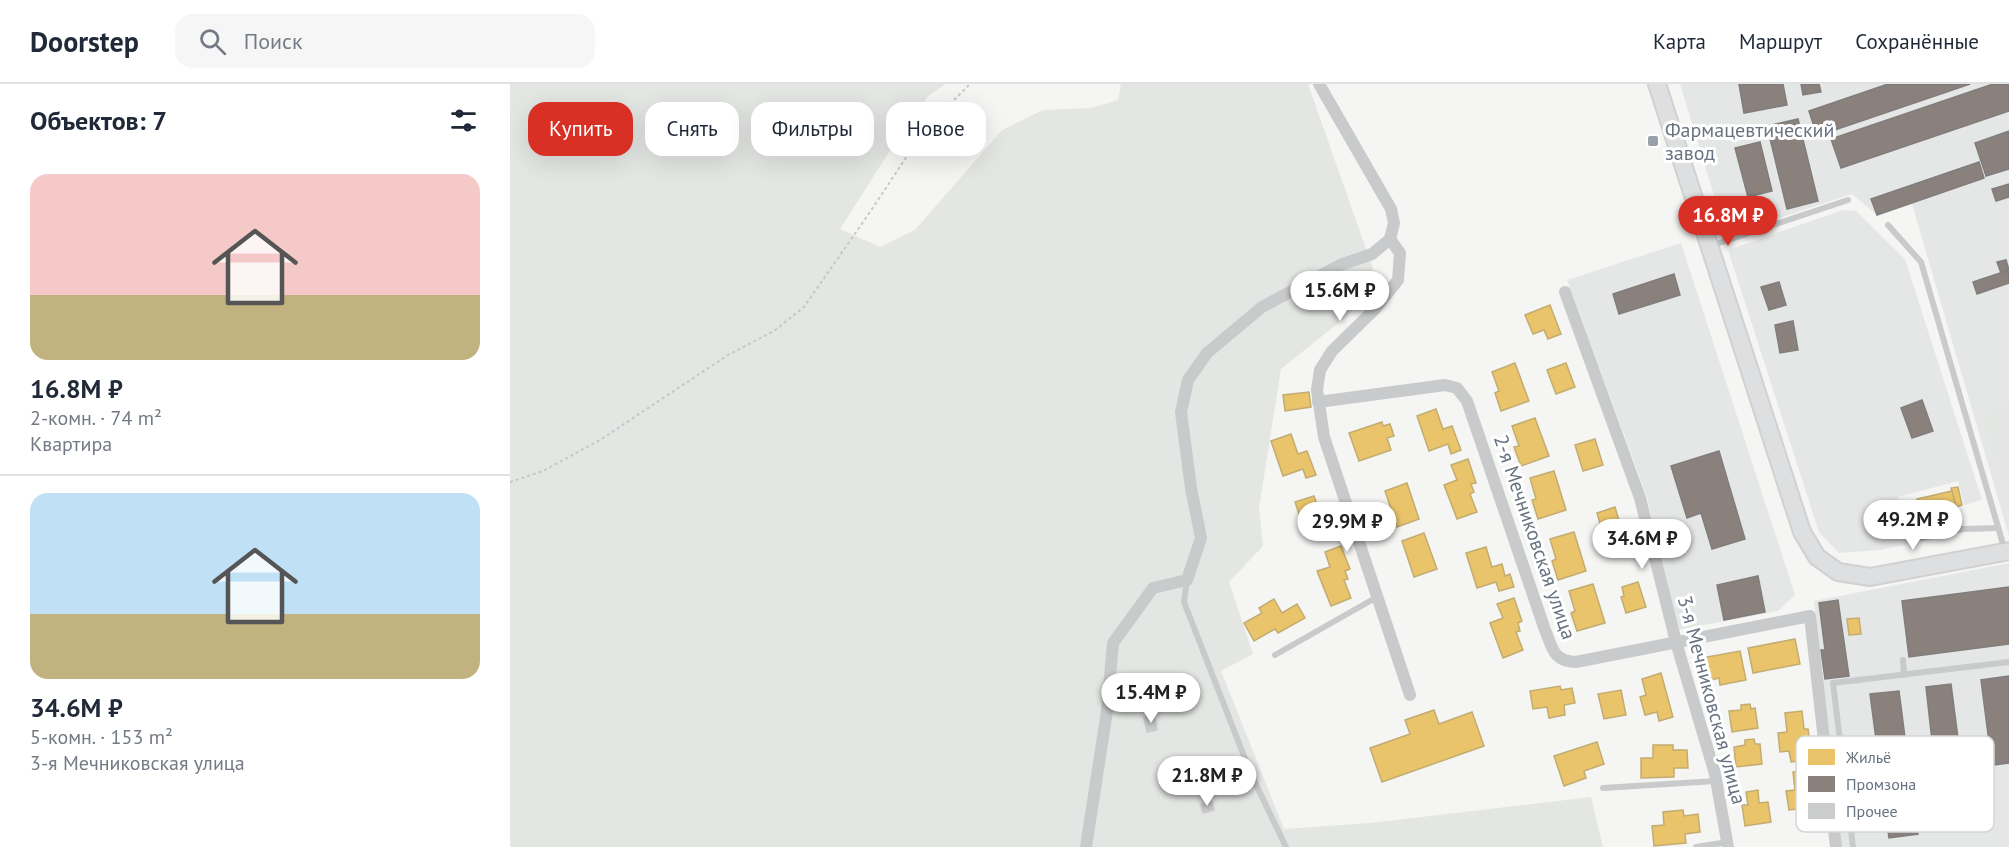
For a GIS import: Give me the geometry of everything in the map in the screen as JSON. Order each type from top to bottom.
[{"type":"main road","points":[[1657,84],[1802,532],[1817,557],[1838,572],[1870,577],[2007,551]]},
{"type":"street","points":[[1086,847],[1107,711],[1113,643],[1153,588],[1187,580],[1201,538],[1191,488],[1181,412],[1188,380],[1207,353],[1262,307],[1340,265],[1372,254],[1390,239],[1394,222],[1391,209],[1320,84]]},
{"type":"street","points":[[1390,239],[1400,253],[1398,279],[1375,309],[1332,351],[1320,370],[1317,390],[1324,437],[1410,694]]},
{"type":"street","name":"3-я Мечниковская улица","points":[[1564,292],[1640,498],[1676,642],[1717,781],[1728,844]]},
{"type":"street","name":"2-я Мечниковская улица","points":[[1318,402],[1445,385],[1457,388],[1467,401],[1545,630],[1556,657],[1565,661],[1576,662],[1810,615],[1824,736]]},
{"type":"street","name":"2-я Мечниковская улица","points":[[1834,832],[1836,847]]},
{"type":"lane","points":[[1710,247],[1848,200]]},
{"type":"lane","points":[[1888,225],[1921,262],[1998,528],[2007,551]]},
{"type":"lane","points":[[1922,538],[1963,529],[1998,528]]},
{"type":"lane","points":[[1187,580],[1184,602],[1251,774],[1286,847]]},
{"type":"lane","points":[[1275,655],[1377,597]]},
{"type":"lane","points":[[1903,660],[1904,675]]},
{"type":"lane","points":[[1839,736],[1833,683],[2009,662]]},
{"type":"lane","points":[[1603,788],[1717,781]]},
{"type":"lane","points":[[1851,832],[1853,847]]},
{"type":"lane","points":[[1696,847],[1728,844]]},
{"type":"path","points":[[510,482],[543,471],[600,440],[728,355],[774,331],[804,307],[925,129],[970,84]]},
{"type":"shaded area","points":[[510,84],[946,84],[929,95],[924,102],[886,102],[887,156],[840,229],[880,247],[915,230],[979,156],[986,156],[986,148],[1002,130],[1043,110],[1092,108],[1118,100],[1121,84],[1308,84],[1378,283],[1347,316],[1281,369],[1259,508],[1263,546],[1229,582],[1253,654],[1221,671],[1284,829],[1370,823],[1591,797],[1603,847],[510,847]]},
{"type":"shaded area","points":[[1680,84],[2009,84],[2009,536],[1912,204],[1877,215],[1852,194],[1734,233],[1723,225]]},
{"type":"shaded area","points":[[1843,210],[1856,211],[1905,259],[1982,500],[1964,505],[1958,481],[1898,497],[1909,544],[1880,550],[1839,553],[1819,532],[1728,250]]},
{"type":"shaded area","points":[[1681,243],[1795,595],[1778,611],[1678,630],[1647,497],[1567,280]]},
{"type":"shaded area","points":[[2009,404],[2009,518],[2008,493],[1986,428],[1986,417],[1993,408]]},
{"type":"shaded area","points":[[2009,563],[2009,847],[1841,847],[1839,832],[1994,832],[1994,736],[1829,736],[1814,601]]},
{"type":"building: Жильё","points":[[1550,305],[1561,334],[1548,339],[1544,330],[1533,334],[1525,315]]},
{"type":"building: Жильё","points":[[1515,363],[1529,401],[1501,411],[1495,393],[1499,391],[1492,372]]},
{"type":"building: Жильё","points":[[1566,363],[1575,387],[1556,394],[1547,370]]},
{"type":"building: Жильё","points":[[1309,392],[1311,407],[1285,411],[1283,395]]},
{"type":"building: Жильё","points":[[1436,409],[1443,429],[1452,426],[1461,450],[1451,454],[1448,444],[1429,451],[1417,416]]},
{"type":"building: Жильё","points":[[1535,418],[1549,456],[1521,466],[1514,447],[1519,446],[1512,426]]},
{"type":"building: Жильё","points":[[1382,422],[1383,426],[1390,424],[1394,436],[1387,438],[1391,450],[1359,461],[1349,433]]},
{"type":"building: Жильё","points":[[1291,434],[1298,454],[1307,451],[1316,475],[1306,478],[1303,469],[1283,476],[1271,441]]},
{"type":"building: Жильё","points":[[1595,439],[1603,465],[1583,471],[1575,445]]},
{"type":"building: Жильё","points":[[1468,459],[1476,483],[1471,484],[1474,492],[1470,494],[1477,512],[1457,519],[1444,485],[1457,480],[1451,465]]},
{"type":"building: Жильё","points":[[1554,471],[1566,510],[1538,519],[1532,500],[1536,499],[1530,478]]},
{"type":"building: Жильё","points":[[1407,483],[1419,519],[1397,527],[1385,491]]},
{"type":"building: Жильё","points":[[1958,487],[1962,505],[1956,507],[1951,488]]},
{"type":"building: Жильё","points":[[1952,491],[1957,511],[1907,522],[1905,510],[1919,506],[1917,499]]},
{"type":"building: Жильё","points":[[1314,496],[1321,516],[1331,512],[1339,536],[1329,540],[1326,531],[1307,537],[1295,502]]},
{"type":"building: Жильё","points":[[1615,507],[1623,534],[1605,540],[1597,513]]},
{"type":"building: Жильё","points":[[1957,511],[1959,522],[1948,524],[1945,513]]},
{"type":"building: Жильё","points":[[1574,532],[1586,571],[1558,580],[1552,561],[1556,559],[1550,539]]},
{"type":"building: Жильё","points":[[1424,533],[1437,569],[1414,577],[1402,541]]},
{"type":"building: Жильё","points":[[1341,546],[1350,569],[1345,571],[1348,579],[1344,580],[1351,598],[1331,606],[1317,571],[1330,567],[1325,552]]},
{"type":"building: Жильё","points":[[1486,547],[1492,567],[1502,564],[1505,576],[1510,574],[1514,587],[1499,591],[1496,582],[1477,588],[1466,553]]},
{"type":"building: Жильё","points":[[1638,582],[1646,607],[1626,613],[1621,597],[1624,596],[1622,587]]},
{"type":"building: Жильё","points":[[1593,584],[1605,623],[1577,631],[1571,613],[1575,611],[1569,591]]},
{"type":"building: Жильё","points":[[1514,598],[1522,621],[1518,623],[1520,631],[1516,632],[1523,650],[1503,658],[1490,623],[1503,618],[1497,604]]},
{"type":"building: Жильё","points":[[1274,599],[1282,613],[1297,604],[1305,618],[1278,633],[1275,629],[1254,641],[1244,623],[1262,613],[1259,608]]},
{"type":"building: Жильё","points":[[1859,618],[1861,634],[1849,635],[1847,619]]},
{"type":"building: Жильё","points":[[1795,639],[1800,664],[1753,673],[1748,648]]},
{"type":"building: Жильё","points":[[1740,651],[1746,680],[1720,685],[1719,678],[1706,681],[1701,658]]},
{"type":"building: Жильё","points":[[1661,673],[1673,717],[1659,721],[1657,712],[1645,715],[1640,697],[1646,695],[1642,679]]},
{"type":"building: Жильё","points":[[1560,686],[1561,690],[1572,688],[1575,703],[1564,705],[1565,715],[1549,718],[1547,707],[1533,709],[1530,691]]},
{"type":"building: Жильё","points":[[1621,690],[1626,715],[1604,719],[1598,694]]},
{"type":"building: Жильё","points":[[1750,704],[1751,709],[1755,708],[1758,728],[1732,732],[1729,711],[1741,710],[1741,705]]},
{"type":"building: Жильё","points":[[1434,710],[1439,724],[1472,712],[1484,746],[1382,782],[1370,748],[1410,734],[1405,720]]},
{"type":"building: Жильё","points":[[1802,711],[1804,729],[1808,729],[1809,736],[1796,736],[1796,761],[1791,762],[1789,751],[1780,752],[1778,733],[1787,732],[1785,713]]},
{"type":"building: Жильё","points":[[1754,739],[1755,744],[1760,744],[1762,764],[1736,767],[1734,747],[1745,745],[1745,740]]},
{"type":"building: Жильё","points":[[1597,742],[1604,764],[1584,771],[1586,778],[1564,786],[1554,756]]},
{"type":"building: Жильё","points":[[1653,745],[1673,745],[1673,750],[1687,750],[1688,768],[1674,768],[1674,777],[1641,778],[1641,758],[1653,758]]},
{"type":"building: Жильё","points":[[1796,771],[1796,809],[1789,810],[1786,791],[1795,790],[1793,772]]},
{"type":"building: Жильё","points":[[1758,790],[1759,803],[1768,802],[1771,822],[1745,826],[1742,805],[1748,805],[1746,792]]},
{"type":"building: Жильё","points":[[1683,810],[1684,816],[1698,814],[1700,832],[1685,834],[1686,843],[1654,846],[1652,826],[1664,825],[1663,812]]},
{"type":"building: Промзона","points":[[1739,84],[1783,84],[1787,105],[1744,113]]},
{"type":"building: Промзона","points":[[1801,84],[1819,84],[1821,92],[1803,95]]},
{"type":"building: Промзона","points":[[1888,84],[1970,84],[1817,136],[1809,111]]},
{"type":"building: Промзона","points":[[1993,84],[2009,84],[2009,111],[1841,168],[1831,139]]},
{"type":"building: Промзона","points":[[1798,119],[1818,201],[1787,209],[1767,126]]},
{"type":"building: Промзона","points":[[2009,131],[2009,169],[1986,176],[1975,143]]},
{"type":"building: Промзона","points":[[1760,142],[1772,191],[1748,197],[1735,148]]},
{"type":"building: Промзона","points":[[1979,162],[1984,178],[1877,215],[1871,199]]},
{"type":"building: Промзона","points":[[2009,184],[2009,197],[1996,201],[1992,189]]},
{"type":"building: Промзона","points":[[2006,260],[2009,270],[2001,273],[1997,262]]},
{"type":"building: Промзона","points":[[2009,270],[2009,283],[1977,294],[1973,282]]},
{"type":"building: Промзона","points":[[1674,274],[1680,295],[1619,314],[1613,294]]},
{"type":"building: Промзона","points":[[1779,282],[1786,305],[1769,310],[1761,287]]},
{"type":"building: Промзона","points":[[1793,321],[1798,350],[1780,353],[1775,325]]},
{"type":"building: Промзона","points":[[1922,400],[1933,431],[1912,438],[1901,408]]},
{"type":"building: Промзона","points":[[1719,451],[1745,539],[1712,549],[1701,513],[1687,518],[1671,466]]},
{"type":"building: Промзона","points":[[1758,576],[1765,612],[1724,620],[1717,585]]},
{"type":"building: Промзона","points":[[2009,587],[2009,644],[1909,657],[1902,601]]},
{"type":"building: Промзона","points":[[1838,600],[1849,676],[1825,679],[1821,650],[1825,650],[1819,603]]},
{"type":"building: Промзона","points":[[2009,676],[2009,763],[1994,765],[1994,736],[1988,736],[1981,680]]},
{"type":"building: Промзона","points":[[1951,684],[1958,736],[1931,736],[1926,687]]},
{"type":"building: Промзона","points":[[1899,691],[1905,736],[1876,736],[1870,694]]},
{"type":"building: Промзона","points":[[1888,832],[1918,832],[1918,834],[1889,838]]},
{"type":"building: Прочее","points":[[1155,713],[1159,731],[1146,734],[1142,716]]},
{"type":"building: Прочее","points":[[1213,800],[1216,811],[1202,815],[1199,803]]},
{"type":"place","name":"Фармацевтический завод","points":[[1653,141]]}]
